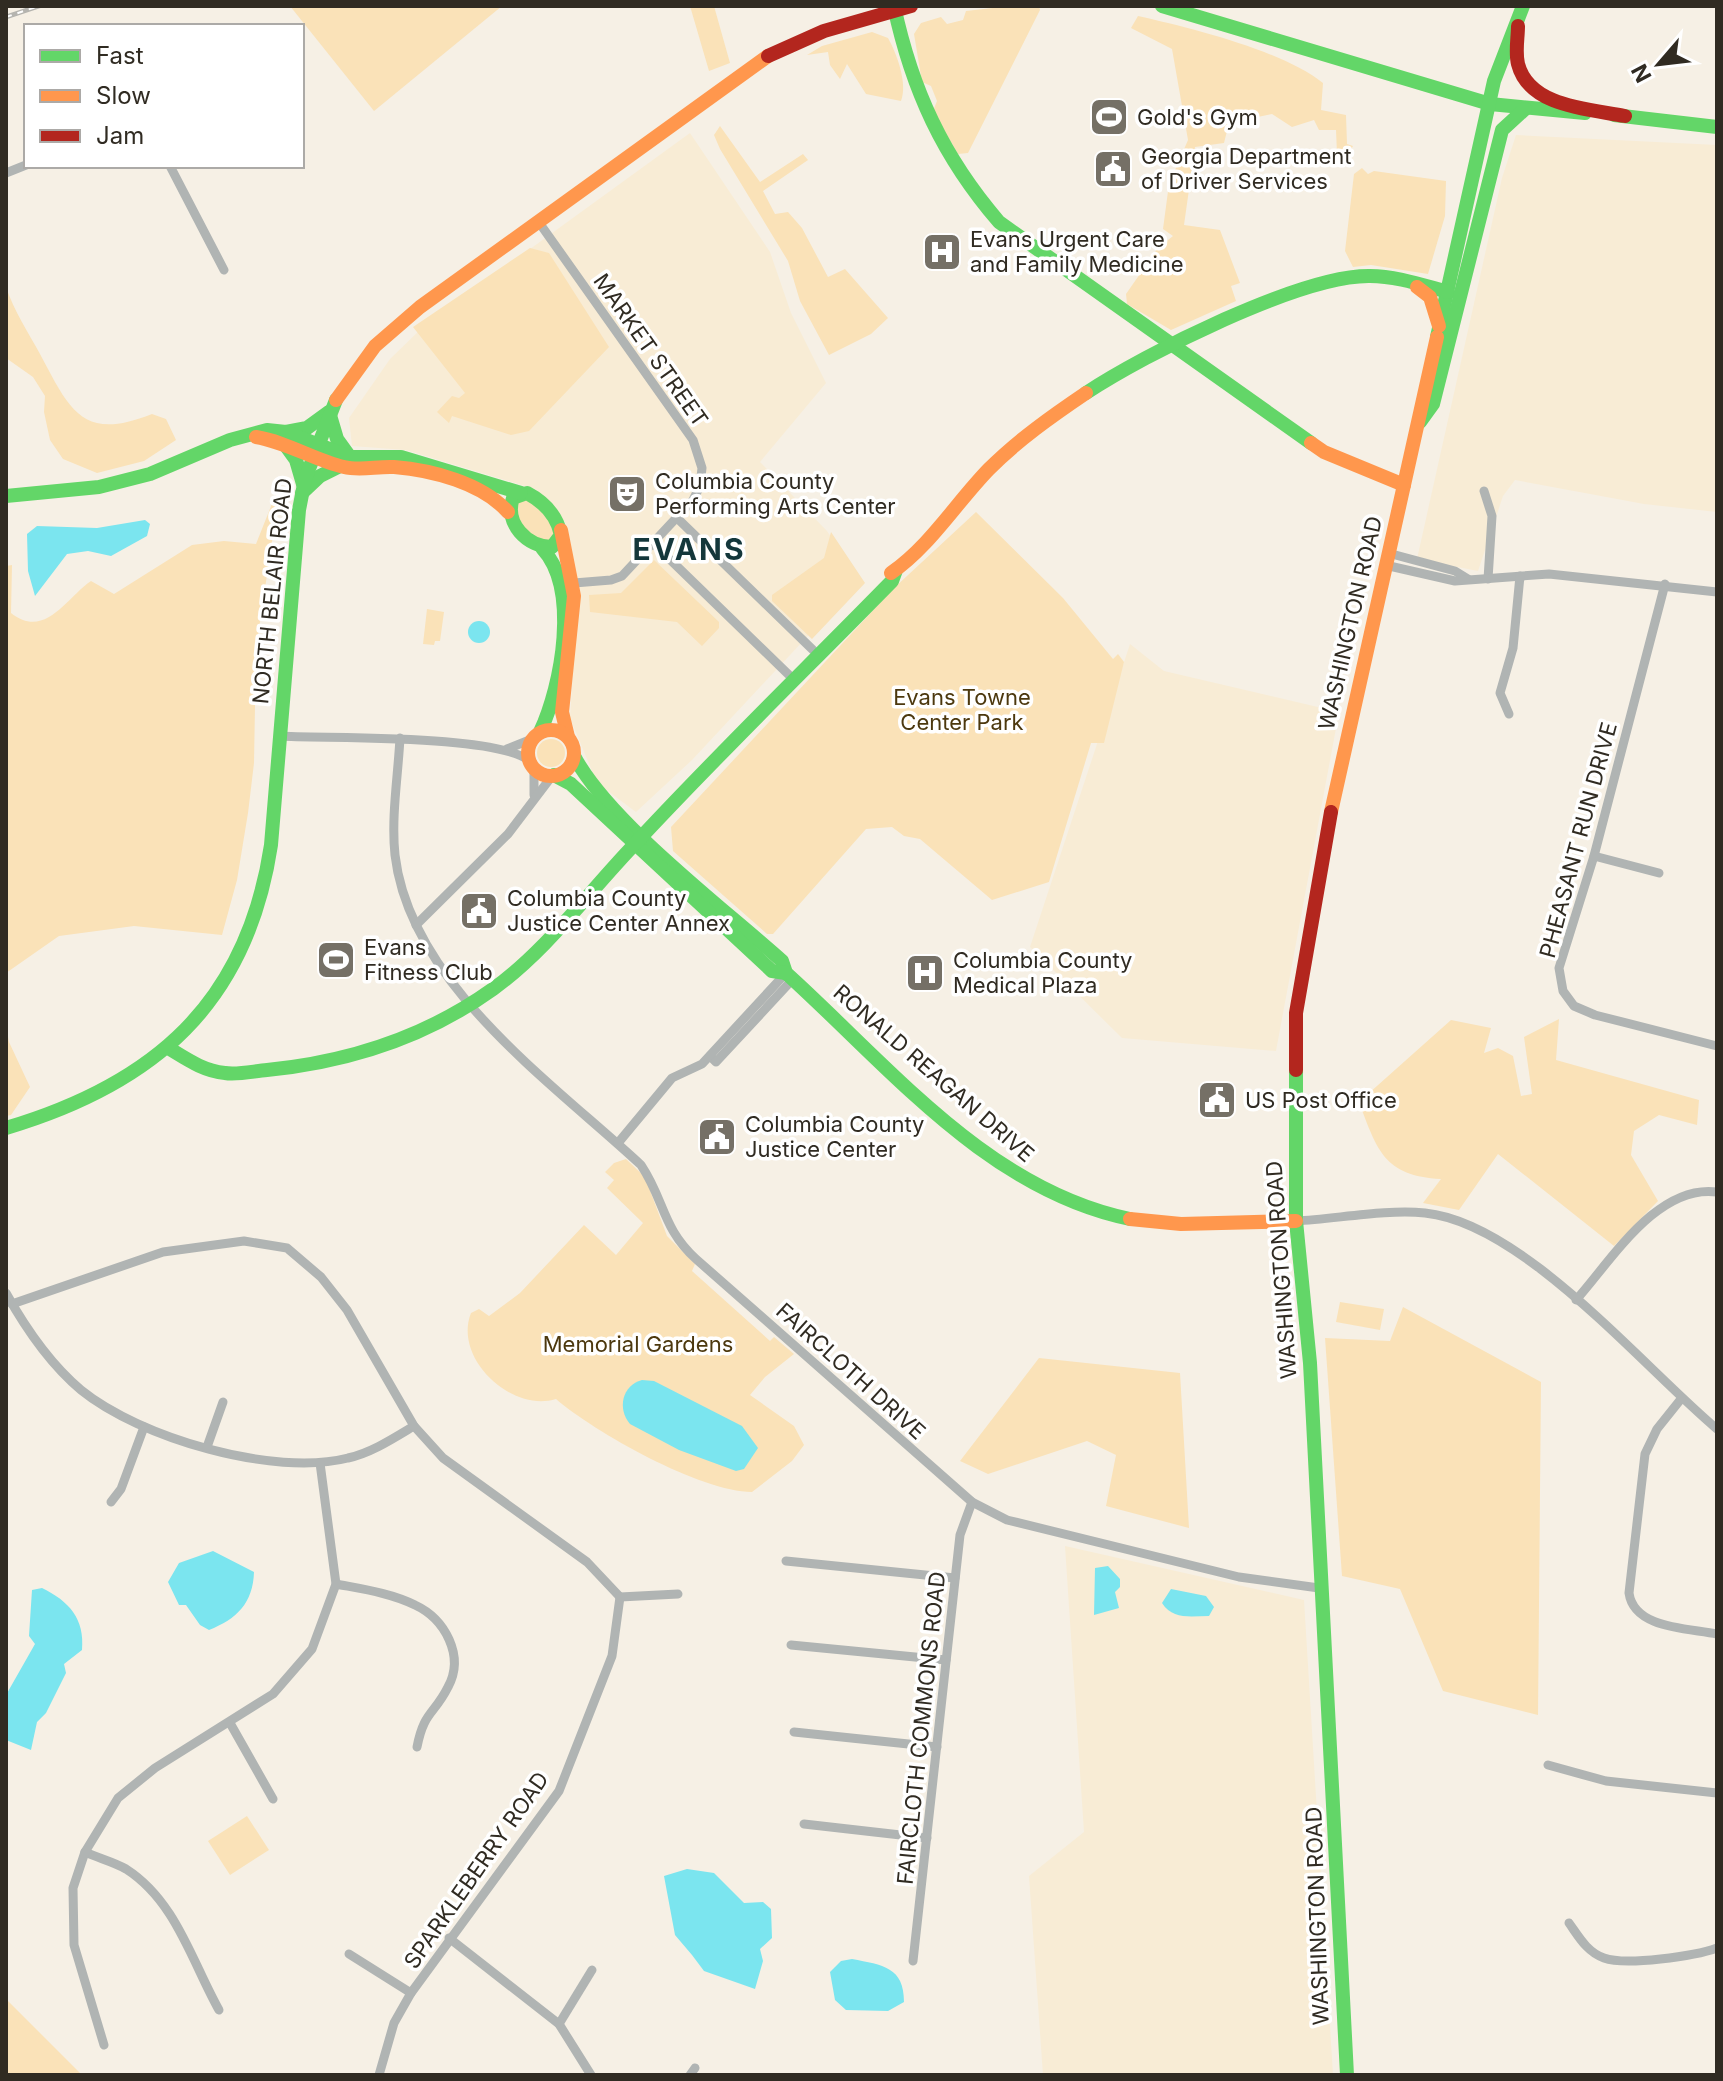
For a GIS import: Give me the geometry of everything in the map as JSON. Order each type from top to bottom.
[{"type":"street","name":"NORTH BELAIR ROAD","points":[[6,1128],[74,1108],[121,1085],[170,1049],[230,970],[251,927],[264,884],[273,830],[303,489],[329,412],[355,369],[397,325],[763,58],[824,31],[894,8],[911,6]]},
{"type":"street","points":[[1162,6],[1490,104],[1716,127]]},
{"type":"street","points":[[894,8],[921,103],[961,180],[999,222],[1324,452],[1404,485]]},
{"type":"street","points":[[1521,12],[1518,64],[1529,85],[1545,98],[1625,116]]},
{"type":"street","name":"WASHINGTON ROAD","points":[[1347,2075],[1329,1703],[1319,1588],[1310,1363],[1296,1221],[1296,1013],[1335,789],[1386,559],[1494,81],[1521,12]]},
{"type":"street","name":"WASHINGTON ROAD","points":[[1417,426],[1433,404],[1502,130],[1525,109]]},
{"type":"street","points":[[171,168],[224,270]]},
{"type":"street","name":"MARKET STREET","points":[[538,221],[698,450],[702,468],[700,486],[677,518],[618,578],[574,583]]},
{"type":"street","points":[[170,1049],[202,1068],[227,1074],[296,1067],[397,1042],[435,1026],[496,987],[553,933],[727,748],[730,737],[892,581],[896,570],[1003,457],[1094,390],[1172,344],[1252,309],[1323,284],[1359,276],[1410,282],[1448,292]]},
{"type":"street","points":[[1410,282],[1430,297],[1440,329]]},
{"type":"street","points":[[329,412],[345,462],[325,472],[303,489],[296,460],[284,437],[307,428],[329,412]]},
{"type":"street","name":"RONALD REAGAN DRIVE","points":[[6,496],[99,487],[150,474],[248,436],[284,437],[345,462],[401,457],[420,468],[500,499],[533,544],[542,548],[557,563],[564,597],[554,700],[536,736],[532,765],[571,784],[638,840],[772,971],[790,976],[990,1155],[1039,1189],[1084,1209],[1143,1222],[1296,1221]]},
{"type":"street","name":"RONALD REAGAN DRIVE","points":[[420,468],[536,497],[557,520],[574,583],[574,610],[562,712],[568,737],[587,781],[638,840]]},
{"type":"street","points":[[1484,491],[1492,516],[1488,579]]},
{"type":"street","points":[[508,512],[509,502],[521,493]]},
{"type":"street","points":[[677,518],[816,653]]},
{"type":"street","points":[[542,548],[556,544],[561,530]]},
{"type":"street","points":[[653,543],[792,678]]},
{"type":"street","points":[[1386,559],[1455,571],[1468,579],[1549,574],[1665,584],[1717,592]]},
{"type":"street","points":[[1509,714],[1500,693],[1513,648],[1520,576]]},
{"type":"street","name":"PHEASANT RUN DRIVE","points":[[1665,584],[1594,856],[1559,968],[1563,991],[1574,1006],[1595,1015],[1717,1046]]},
{"type":"street","points":[[507,749],[536,736],[558,731],[568,737]]},
{"type":"street","points":[[279,736],[343,740],[400,738],[507,749],[532,765],[534,795]]},
{"type":"street","name":"FAIRCLOTH DRIVE","points":[[400,738],[395,858],[416,925],[469,1005],[641,1165],[653,1184],[675,1239],[972,1502],[1007,1520],[1239,1577],[1319,1588]]},
{"type":"street","points":[[416,925],[515,827],[534,795],[553,776],[567,769],[574,756]]},
{"type":"street","points":[[1594,856],[1659,873]]},
{"type":"street","points":[[618,1143],[676,1074],[713,1059],[790,976]]},
{"type":"street","points":[[1576,1300],[1660,1210],[1701,1190],[1717,1192]]},
{"type":"street","points":[[1296,1221],[1425,1213],[1478,1230],[1519,1252],[1717,1429]]},
{"type":"street","points":[[12,1304],[163,1252],[244,1241],[287,1248],[321,1277],[347,1310],[414,1426],[443,1458],[587,1562],[620,1597],[678,1594]]},
{"type":"street","points":[[6,1293],[56,1367],[109,1410],[144,1427],[207,1447],[285,1464],[350,1458],[414,1426]]},
{"type":"street","points":[[1681,1399],[1657,1429],[1645,1454],[1629,1593],[1631,1606],[1643,1617],[1717,1634]]},
{"type":"street","points":[[207,1447],[223,1402]]},
{"type":"street","points":[[111,1502],[121,1489],[144,1427]]},
{"type":"street","points":[[104,2045],[74,1945],[73,1888],[85,1852],[118,1798],[155,1768],[273,1694],[312,1649],[336,1584],[320,1463]]},
{"type":"street","name":"FAIRCLOTH COMMONS ROAD","points":[[913,1961],[955,1578],[962,1524],[972,1502]]},
{"type":"street","points":[[786,1561],[955,1578]]},
{"type":"street","points":[[336,1584],[417,1605],[444,1630],[457,1656],[449,1686],[422,1722],[417,1747]]},
{"type":"street","name":"SPARKLEBERRY ROAD","points":[[379,2075],[394,2023],[411,1993],[559,1791],[612,1656],[620,1597]]},
{"type":"street","points":[[791,1645],[946,1660]]},
{"type":"street","points":[[230,1723],[273,1799]]},
{"type":"street","points":[[794,1732],[937,1747]]},
{"type":"street","points":[[1548,1765],[1606,1781],[1717,1793]]},
{"type":"street","points":[[804,1824],[927,1838]]},
{"type":"street","points":[[85,1852],[126,1870],[159,1900],[186,1941],[219,2010]]},
{"type":"street","points":[[1569,1923],[1588,1949],[1606,1959],[1626,1961],[1717,1948]]},
{"type":"street","points":[[449,1938],[559,2024],[591,2075]]},
{"type":"street","points":[[349,1954],[411,1993]]},
{"type":"street","points":[[559,2024],[592,1970]]},
{"type":"shaded area","points":[[690,133],[770,252],[791,313],[826,383],[760,462],[827,531],[860,580],[692,760],[636,812],[597,783],[570,718],[578,588],[566,524],[535,489],[406,450],[352,446],[349,418],[390,359],[424,326]]},
{"type":"shaded area","points":[[1516,135],[1717,145],[1717,512],[1644,504],[1515,480],[1503,496],[1478,571],[1417,559],[1502,178]]},
{"type":"shaded area","points":[[1130,644],[1164,671],[1339,712],[1276,1051],[1122,1038],[1030,947]]},
{"type":"shaded area","points":[[1065,1546],[1304,1600],[1333,2075],[1043,2075],[1029,1876],[1084,1832]]},
{"type":"green space","points":[[290,6],[502,6],[374,111]]},
{"type":"green space","points":[[690,6],[714,6],[730,63],[709,71]]},
{"type":"green space","points":[[1039,6],[1040,10],[968,153],[958,154],[933,111],[937,101],[931,86],[922,82],[914,34],[921,23],[941,17],[947,24],[963,20],[966,11]]},
{"type":"green space","points":[[1138,16],[1260,50],[1305,71],[1323,83],[1321,110],[1346,115],[1347,144],[1353,146],[1346,158],[1337,154],[1336,130],[1319,130],[1314,120],[1292,127],[1272,114],[1229,123],[1224,143],[1195,147],[1184,225],[1220,230],[1240,283],[1231,286],[1236,301],[1171,330],[1127,304],[1126,294],[1158,248],[1173,236],[1163,229],[1169,184],[1188,140],[1172,49],[1131,28]]},
{"type":"green space","points":[[872,32],[888,38],[895,52],[903,86],[901,101],[866,94],[847,64],[840,79],[830,65],[828,52],[807,55],[822,46]]},
{"type":"green space","points":[[720,126],[760,182],[803,154],[808,160],[763,191],[775,214],[788,212],[802,228],[828,277],[845,269],[888,318],[871,334],[829,355],[800,301],[788,261],[720,149],[714,135]]},
{"type":"green space","points":[[1362,168],[1368,174],[1374,171],[1446,181],[1445,216],[1428,274],[1371,265],[1353,267],[1345,251],[1354,174]]},
{"type":"green space","points":[[530,248],[549,253],[609,347],[529,431],[511,435],[452,416],[449,423],[437,412],[452,396],[459,398],[465,393],[413,327]]},
{"type":"green space","points":[[6,287],[60,391],[81,416],[109,424],[152,414],[166,419],[176,440],[144,461],[97,473],[63,459],[50,440],[44,412],[45,396],[33,377],[6,358]]},
{"type":"green space","points":[[281,481],[256,649],[254,763],[248,813],[237,880],[222,935],[134,926],[59,936],[6,973],[6,566],[12,565],[11,613],[34,622],[45,619],[91,581],[114,594],[192,545],[224,541],[256,544]]},
{"type":"green space","points":[[528,497],[557,527],[553,541],[537,541],[515,517],[514,504]]},
{"type":"green space","name":"Evans Towne Center Park","points":[[976,512],[1063,598],[1113,659],[1118,654],[1124,662],[1104,743],[1091,743],[1049,882],[992,900],[920,839],[904,836],[892,827],[866,829],[773,934],[767,934],[673,851],[671,827],[894,588]]},
{"type":"green space","points":[[831,532],[865,583],[812,639],[772,601],[772,595],[824,558]]},
{"type":"green space","points":[[654,560],[719,622],[719,628],[702,646],[677,622],[590,612],[589,595],[621,593]]},
{"type":"green space","points":[[427,609],[444,612],[440,641],[435,641],[434,645],[423,644]]},
{"type":"green space","points":[[551,739],[561,743],[565,753],[561,763],[551,767],[541,763],[537,753],[541,743]]},
{"type":"green space","points":[[1559,1019],[1556,1060],[1699,1100],[1697,1125],[1659,1115],[1634,1131],[1631,1155],[1658,1201],[1614,1246],[1498,1154],[1459,1210],[1423,1203],[1441,1179],[1407,1172],[1385,1157],[1371,1134],[1359,1102],[1451,1020],[1491,1028],[1484,1053],[1498,1048],[1513,1056],[1521,1096],[1532,1094],[1524,1037]]},
{"type":"green space","points":[[6,1026],[9,1042],[30,1087],[11,1115],[6,1116]]},
{"type":"green space","name":"Memorial Gardens","points":[[626,1159],[645,1177],[667,1236],[695,1264],[692,1271],[770,1341],[774,1337],[794,1354],[765,1377],[750,1395],[794,1426],[804,1445],[792,1461],[752,1492],[705,1482],[649,1458],[595,1427],[556,1399],[539,1401],[521,1398],[505,1390],[478,1364],[470,1347],[468,1330],[471,1313],[479,1309],[489,1316],[520,1293],[584,1225],[616,1255],[643,1223],[607,1188],[614,1180],[605,1172],[614,1163]]},
{"type":"green space","points":[[1340,1302],[1384,1309],[1380,1330],[1336,1322]]},
{"type":"green space","points":[[1403,1307],[1541,1382],[1538,1715],[1443,1691],[1400,1589],[1342,1576],[1325,1338],[1390,1341]]},
{"type":"green space","points":[[1039,1358],[1180,1373],[1189,1528],[1106,1506],[1116,1455],[1087,1441],[988,1474],[960,1461]]},
{"type":"green space","points":[[247,1816],[269,1850],[230,1875],[208,1841]]},
{"type":"green space","points":[[6,1999],[82,2075],[6,2075]]},
{"type":"water","points":[[145,520],[150,524],[147,536],[111,556],[88,551],[67,554],[35,596],[28,571],[27,534],[37,526],[97,528]]},
{"type":"water","points":[[475,621],[483,621],[490,632],[483,643],[475,643],[468,636],[468,628]]},
{"type":"water","points":[[642,1380],[654,1381],[742,1426],[758,1448],[744,1469],[736,1471],[679,1450],[630,1424],[624,1412],[624,1398],[630,1387]]},
{"type":"water","points":[[213,1551],[254,1572],[250,1593],[242,1608],[228,1621],[209,1630],[200,1625],[186,1605],[179,1605],[168,1582],[179,1563]]},
{"type":"water","points":[[1108,1566],[1120,1579],[1120,1587],[1115,1592],[1119,1608],[1094,1615],[1095,1568]]},
{"type":"water","points":[[42,1588],[73,1612],[81,1629],[82,1650],[64,1664],[66,1673],[46,1713],[37,1722],[31,1750],[6,1740],[6,1695],[35,1644],[29,1636],[32,1590]]},
{"type":"water","points":[[1171,1589],[1206,1596],[1214,1607],[1209,1616],[1182,1616],[1171,1612],[1162,1603]]},
{"type":"water","points":[[687,1869],[714,1873],[744,1903],[763,1902],[771,1909],[772,1938],[760,1949],[763,1961],[755,1989],[704,1971],[675,1935],[664,1876]]},
{"type":"water","points":[[852,1959],[890,1970],[900,1981],[904,2002],[888,2011],[846,2010],[835,2000],[830,1972],[841,1961]]},
{"type":"railway","points":[[6,17],[39,6]]},
{"type":"traffic: fast","points":[[894,6],[910,66],[932,121],[962,173],[999,222],[1311,443]]},
{"type":"traffic: fast","points":[[1162,6],[1490,104],[1585,113]]},
{"type":"traffic: fast","points":[[1437,337],[1494,81],[1523,6]]},
{"type":"traffic: fast","points":[[1420,422],[1433,404],[1502,130],[1525,109]]},
{"type":"traffic: fast","points":[[1614,115],[1717,127]]},
{"type":"traffic: fast","points":[[1086,393],[1184,339],[1265,302],[1305,288],[1340,279],[1380,276],[1448,292]]},
{"type":"traffic: fast","points":[[6,1128],[59,1110],[106,1088],[149,1061],[185,1030],[216,993],[240,950],[259,901],[271,845],[299,510],[305,479],[336,400]]},
{"type":"traffic: fast","points":[[286,432],[307,428],[329,412],[337,439],[350,457]]},
{"type":"traffic: fast","points":[[6,496],[99,487],[150,474],[230,440],[267,430],[286,432],[350,457],[401,457],[521,493]]},
{"type":"traffic: fast","points":[[283,442],[296,460],[303,484]]},
{"type":"traffic: fast","points":[[302,493],[320,476],[340,466]]},
{"type":"traffic: fast","points":[[527,493],[544,505],[556,522],[561,535],[552,547],[534,543],[515,524],[511,507],[513,498],[527,493]]},
{"type":"traffic: fast","points":[[540,732],[555,689],[564,638],[561,587],[554,566],[542,548]]},
{"type":"traffic: fast","points":[[170,1049],[203,1067],[225,1073],[327,1061],[413,1034],[493,989],[549,939],[697,779],[892,581],[896,570]]},
{"type":"traffic: fast","points":[[574,756],[591,782],[640,836],[782,961],[786,973],[943,1120],[986,1153],[1031,1181],[1079,1204],[1130,1219]]},
{"type":"traffic: fast","points":[[554,775],[571,784],[772,971],[786,973]]},
{"type":"traffic: fast","points":[[1296,1070],[1296,1221],[1310,1363],[1347,2075]]},
{"type":"traffic: slow","points":[[336,400],[375,346],[420,307],[768,56]]},
{"type":"traffic: slow","points":[[1417,287],[1430,297],[1439,326]]},
{"type":"traffic: slow","points":[[1331,812],[1437,337]]},
{"type":"traffic: slow","points":[[891,573],[918,550],[1000,458],[1086,393]]},
{"type":"traffic: slow","points":[[256,437],[344,467],[394,467],[440,475],[485,493],[508,512]]},
{"type":"traffic: slow","points":[[1311,443],[1324,452],[1404,485]]},
{"type":"traffic: slow","points":[[561,530],[574,596],[562,712],[568,737]]},
{"type":"traffic: slow","points":[[551,730],[567,737],[574,753],[567,769],[551,776],[535,769],[528,753],[535,737],[551,730]]},
{"type":"traffic: slow","points":[[1130,1219],[1181,1224],[1296,1221]]},
{"type":"traffic: jam","points":[[768,56],[824,31],[911,6]]},
{"type":"traffic: jam","points":[[1518,26],[1518,64],[1524,78],[1534,89],[1562,104],[1625,116]]},
{"type":"traffic: jam","points":[[1296,1070],[1296,1013],[1331,812]]},
{"type":"place","name":"Gold's Gym","points":[[1109,117]]},
{"type":"place","name":"Georgia Department of Driver Services","points":[[1113,169]]},
{"type":"place","name":"Evans Urgent Care and Family Medicine","points":[[942,252]]},
{"type":"place","name":"Columbia County Performing Arts Center","points":[[627,494]]},
{"type":"place","name":"Columbia County Justice Center Annex","points":[[479,911]]},
{"type":"place","name":"Evans Fitness Club","points":[[336,960]]},
{"type":"place","name":"Columbia County Medical Plaza","points":[[925,973]]},
{"type":"place","name":"US Post Office","points":[[1217,1100]]},
{"type":"place","name":"Columbia County Justice Center","points":[[717,1137]]},
{"type":"district","name":"EVANS","points":[[689,550]]}]
